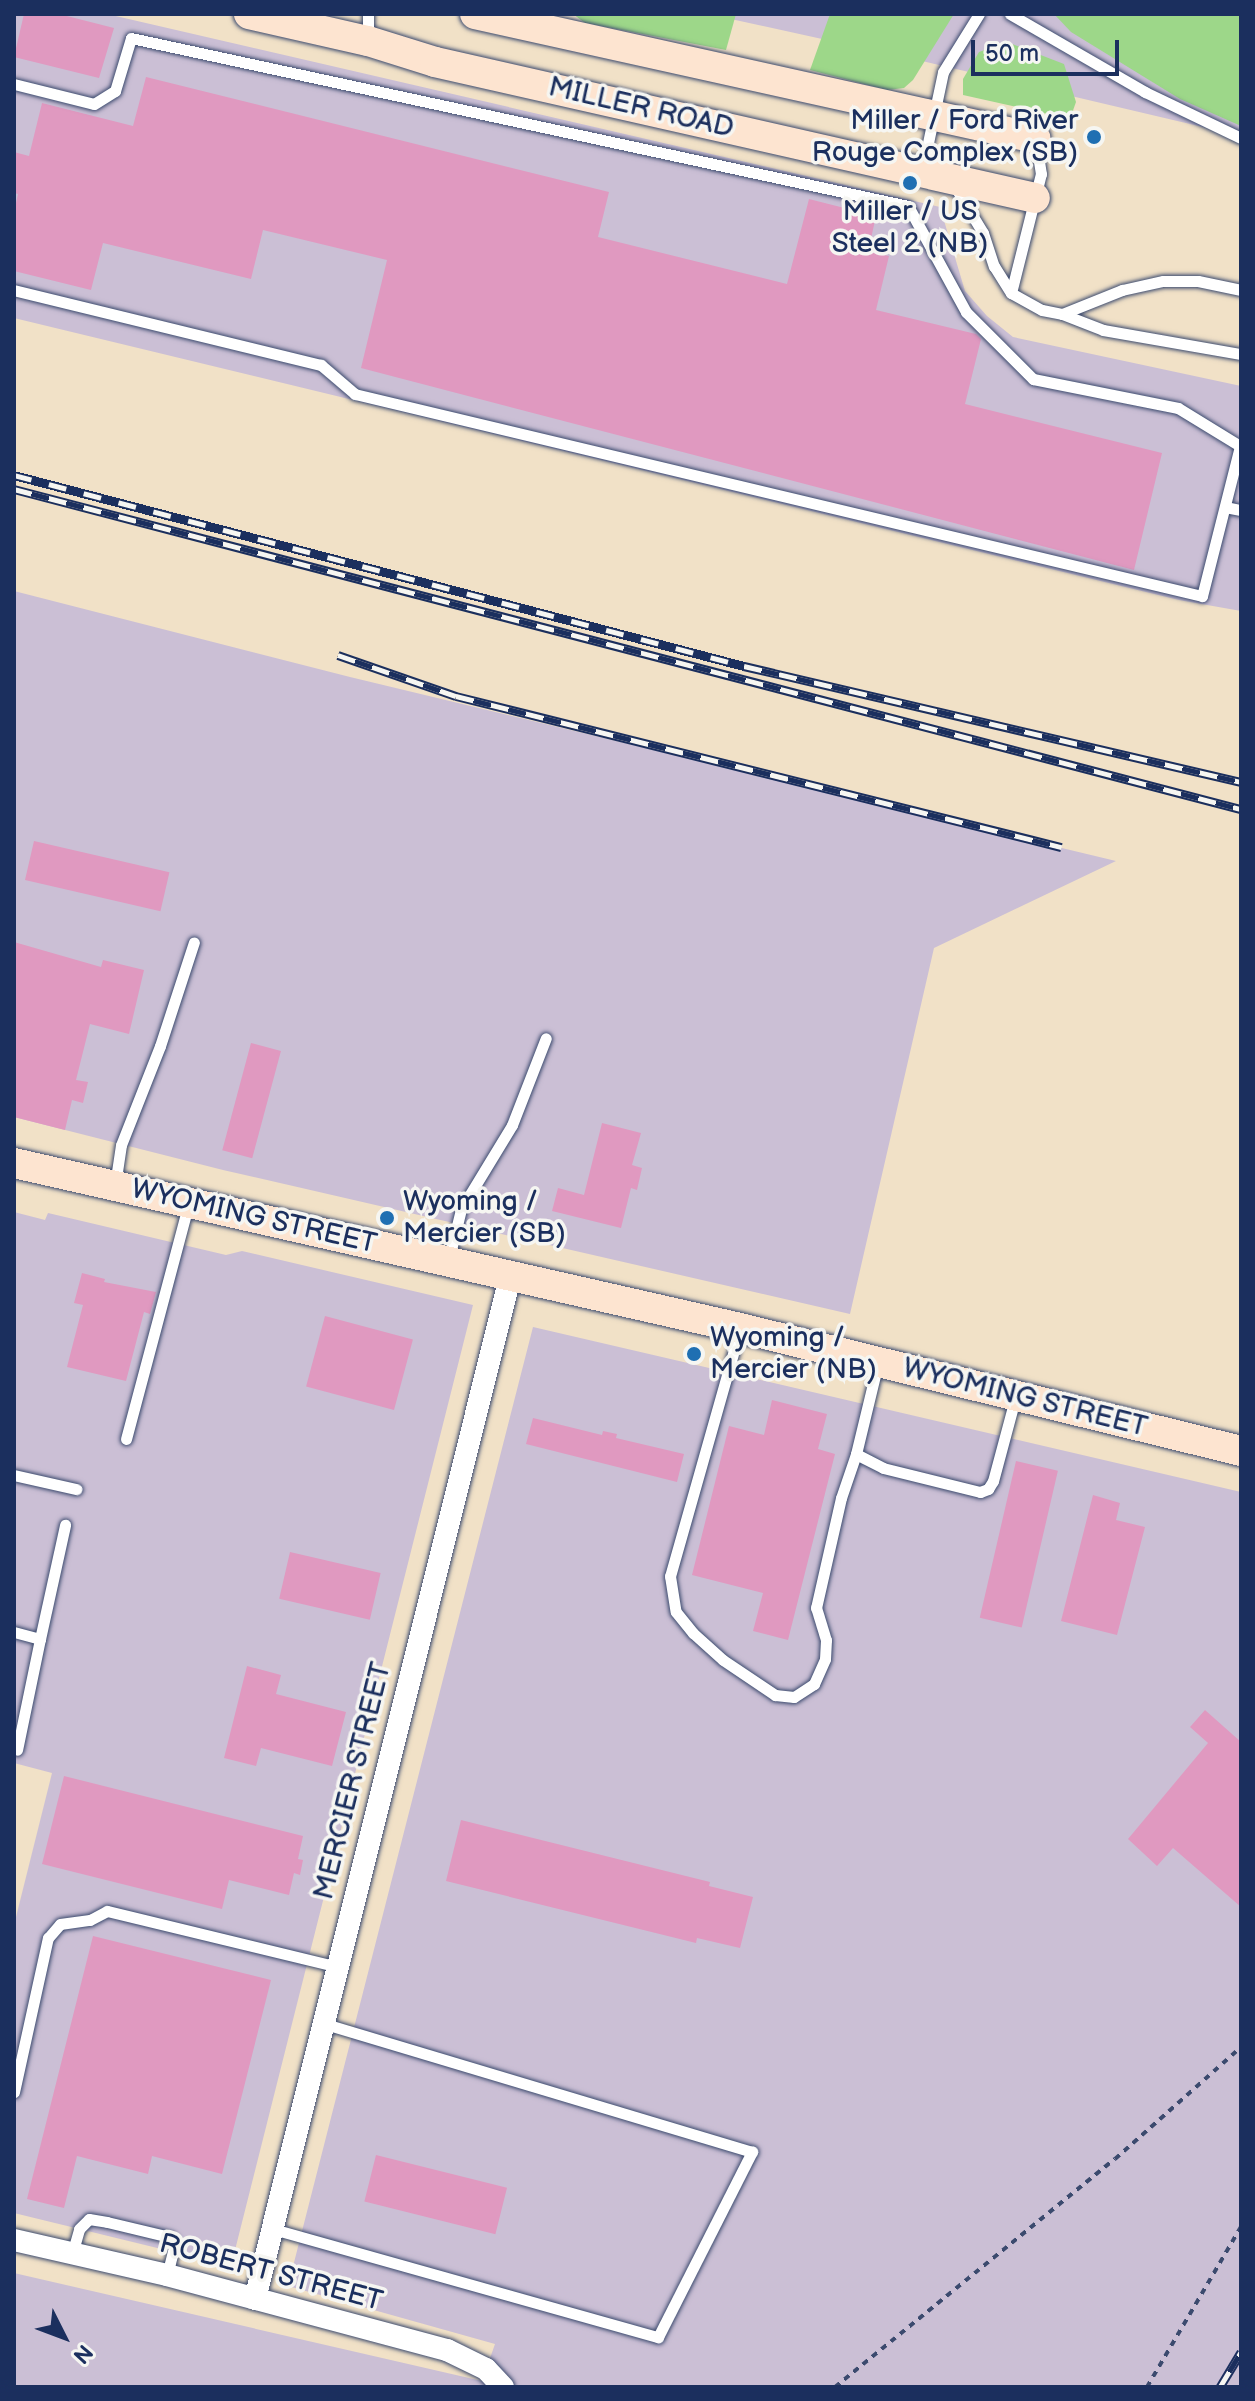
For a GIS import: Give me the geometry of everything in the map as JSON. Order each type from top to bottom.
[{"type":"main road","name":"MILLER ROAD","points":[[249,14],[368,28],[435,62],[1035,198]]},
{"type":"main road","name":"MILLER ROAD","points":[[475,14],[545,22],[1035,138]]},
{"type":"main road","name":"WYOMING STREET","points":[[14,1163],[740,1328],[1241,1451]]},
{"type":"street","name":"MERCIER STREET","points":[[255,2299],[510,1278]]},
{"type":"street","name":"ROBERT STREET","points":[[14,2240],[167,2275],[447,2350],[486,2369],[503,2387]]},
{"type":"lane","points":[[979,14],[943,72],[934,114],[936,175],[983,233],[994,266],[1011,293],[1042,310],[1062,314],[1103,330],[1241,354]]},
{"type":"lane","points":[[1010,14],[1158,99],[1241,138]]},
{"type":"lane","points":[[14,84],[94,104],[115,91],[131,38],[908,206],[966,312],[1033,379],[1178,408],[1240,446],[1202,596],[355,394],[321,365],[14,290]]},
{"type":"lane","points":[[1011,293],[1041,174],[1035,138]]},
{"type":"lane","points":[[1062,314],[1122,290],[1163,281],[1198,281],[1241,290]]},
{"type":"lane","points":[[1225,507],[1241,510]]},
{"type":"lane","points":[[115,1186],[121,1145],[160,1046],[194,942]]},
{"type":"lane","points":[[448,1263],[461,1209],[477,1177],[512,1125],[546,1038]]},
{"type":"lane","points":[[126,1439],[189,1202]]},
{"type":"lane","points":[[740,1328],[670,1576],[676,1612],[693,1633],[723,1660],[775,1695],[794,1697],[814,1684],[825,1659],[826,1640],[816,1608],[841,1498],[856,1454],[878,1362]]},
{"type":"lane","points":[[856,1454],[883,1468],[980,1492],[993,1481],[1016,1396]]},
{"type":"lane","points":[[14,1475],[76,1489]]},
{"type":"lane","points":[[17,1750],[65,1525]]},
{"type":"lane","points":[[14,1632],[40,1639]]},
{"type":"lane","points":[[14,2092],[48,1938],[60,1924],[90,1920],[107,1911],[338,1967]]},
{"type":"lane","points":[[273,2229],[658,2337],[752,2152],[324,2024]]},
{"type":"lane","points":[[72,2254],[79,2229],[89,2219],[107,2222],[170,2237],[175,2243],[167,2275]]},
{"type":"path","points":[[835,2387],[1115,2159],[1241,2047]]},
{"type":"path","points":[[1147,2387],[1241,2227]]},
{"type":"shaded area","points":[[14,14],[107,14],[940,207],[965,291],[987,316],[1013,337],[1241,386],[1241,611],[1179,600],[14,318]]},
{"type":"shaded area","points":[[708,14],[1241,14],[1241,136],[922,61]]},
{"type":"shaded area","points":[[14,591],[350,677],[1116,861],[934,948],[850,1314],[223,1170],[14,1117]]},
{"type":"shaded area","points":[[14,1212],[45,1220],[48,1213],[226,1255],[242,1251],[473,1305],[231,2266],[14,2213],[14,1925],[52,1773],[14,1763]]},
{"type":"shaded area","points":[[533,1327],[1241,1492],[1241,2387],[14,2387],[14,2273],[482,2381],[495,2344],[288,2286]]},
{"type":"green space","points":[[573,14],[736,14],[726,50],[585,23]]},
{"type":"green space","points":[[830,14],[954,14],[913,80],[904,88],[887,90],[810,70]]},
{"type":"green space","points":[[1054,14],[1241,14],[1241,126],[1180,99],[1071,32]]},
{"type":"green space","points":[[1007,42],[1064,64],[1076,102],[1070,119],[963,95],[963,79],[979,52]]},
{"type":"building","points":[[24,14],[59,14],[114,28],[99,78],[14,57]]},
{"type":"building","points":[[146,77],[609,192],[598,237],[787,284],[809,199],[876,216],[868,252],[889,256],[876,310],[976,334],[981,339],[965,404],[1162,453],[1134,570],[361,368],[387,260],[263,230],[251,279],[103,243],[91,290],[14,271],[14,212],[18,194],[14,193],[14,152],[29,156],[42,103],[133,126]]},
{"type":"building","points":[[34,841],[169,872],[160,911],[25,880]]},
{"type":"building","points":[[14,942],[101,967],[103,960],[144,970],[129,1034],[90,1024],[76,1080],[88,1082],[83,1103],[72,1100],[65,1130],[14,1117]]},
{"type":"building","points":[[251,1043],[281,1051],[252,1158],[222,1150]]},
{"type":"building","points":[[602,1123],[641,1133],[632,1165],[642,1168],[637,1190],[631,1188],[621,1228],[552,1211],[558,1188],[584,1195]]},
{"type":"building","points":[[82,1273],[105,1279],[104,1282],[156,1292],[150,1314],[144,1312],[126,1381],[67,1367],[83,1305],[74,1303]]},
{"type":"building","points":[[325,1316],[413,1340],[394,1410],[306,1387]]},
{"type":"building","points":[[772,1400],[827,1414],[818,1449],[835,1454],[788,1640],[753,1631],[763,1593],[692,1575],[729,1426],[764,1435]]},
{"type":"building","points":[[533,1418],[602,1435],[603,1431],[617,1434],[616,1438],[684,1454],[677,1482],[526,1444]]},
{"type":"building","points":[[1016,1461],[1058,1471],[1022,1628],[980,1618]]},
{"type":"building","points":[[1093,1495],[1120,1503],[1116,1520],[1145,1527],[1117,1635],[1061,1621]]},
{"type":"building","points":[[290,1552],[381,1573],[370,1620],[279,1599]]},
{"type":"building","points":[[247,1666],[281,1675],[276,1694],[346,1712],[332,1766],[261,1748],[256,1766],[224,1758]]},
{"type":"building","points":[[1205,1710],[1241,1742],[1241,1907],[1173,1848],[1157,1866],[1128,1839],[1208,1743],[1190,1727]]},
{"type":"building","points":[[64,1776],[303,1836],[298,1859],[303,1860],[300,1875],[294,1873],[289,1895],[229,1880],[222,1909],[42,1864]]},
{"type":"building","points":[[461,1820],[710,1882],[709,1886],[753,1897],[740,1948],[697,1938],[696,1943],[446,1881]]},
{"type":"building","points":[[93,1936],[271,1980],[222,2174],[152,2156],[148,2174],[77,2156],[64,2208],[27,2199]]},
{"type":"building","points":[[376,2155],[507,2188],[495,2234],[364,2202]]},
{"type":"railway","points":[[14,475],[744,666],[1241,782]]},
{"type":"railway","points":[[14,489],[1241,809]]},
{"type":"railway","points":[[338,655],[456,696],[1061,847]]},
{"type":"railway","points":[[1220,2387],[1241,2352]]},
{"type":"place","name":"Miller / Ford River Rouge Complex (SB)","points":[[1094,137]]},
{"type":"place","name":"Miller / US Steel 2 (NB)","points":[[910,183]]},
{"type":"place","name":"Wyoming / Mercier (SB)","points":[[387,1218]]},
{"type":"place","name":"Wyoming / Mercier (NB)","points":[[694,1354]]}]
